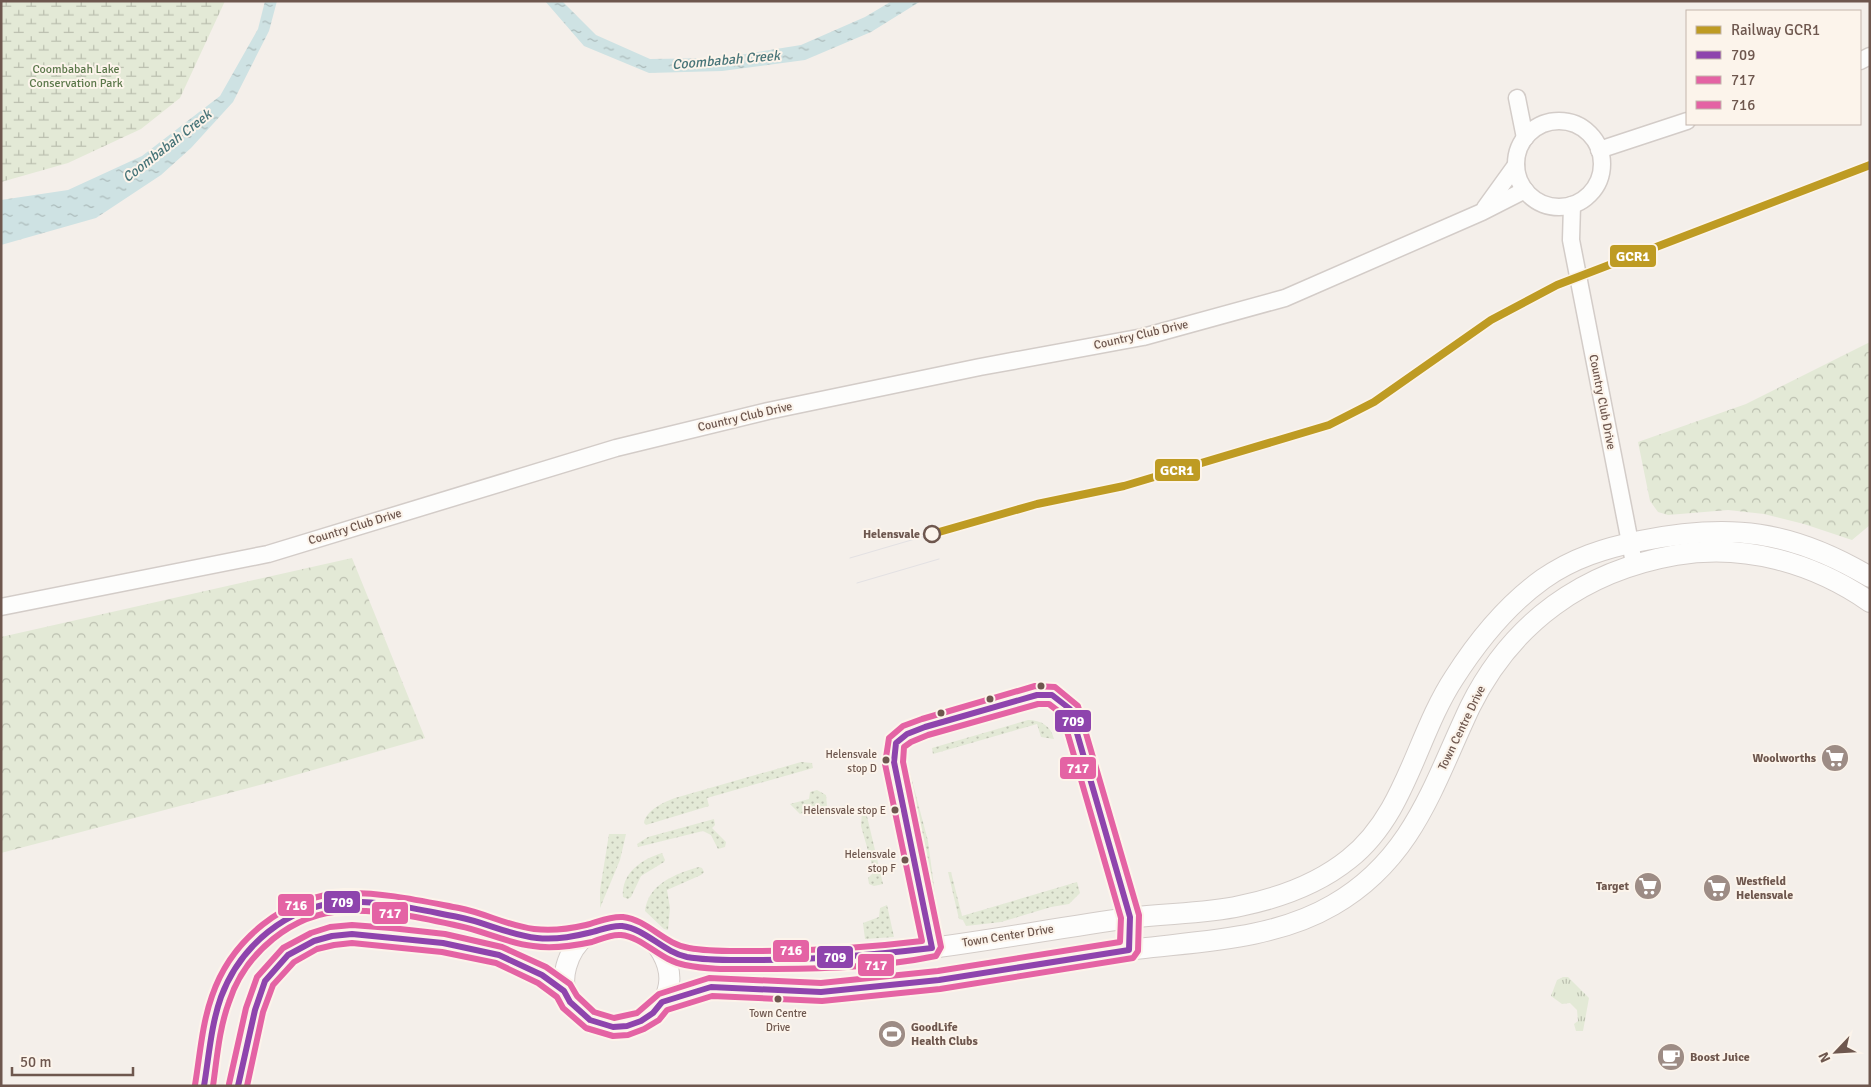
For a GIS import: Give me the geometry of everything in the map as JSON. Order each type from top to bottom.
[{"type":"street","points":[[1525,138],[1516,98],[1542,125]]},
{"type":"street","points":[[1525,190],[1518,176],[1516,165],[1520,144],[1533,129],[1542,125],[1560,120],[1577,125],[1589,133],[1600,150],[1602,169],[1594,189],[1583,200],[1572,205]]},
{"type":"street","points":[[1600,150],[1686,121]]},
{"type":"street","points":[[1482,212],[1516,165]]},
{"type":"street","name":"Country Club Drive","points":[[1,607],[268,554],[616,448],[768,411],[980,367],[1143,337],[1286,298],[1482,212],[1525,190],[1540,202],[1558,207],[1572,205],[1571,240],[1634,563]]},
{"type":"street","name":"Country Club Drive","points":[[1550,205],[1571,240]]},
{"type":"street","points":[[1629,543],[1702,532],[1739,532],[1768,536],[1819,549],[1870,576]]},
{"type":"street","name":"Town Center Drive","points":[[656,943],[678,954],[714,960],[805,961],[932,948],[1130,918],[1238,907],[1309,884],[1352,857],[1376,830],[1392,808],[1442,699],[1454,678],[1503,615],[1540,581],[1575,560],[1629,543]]},
{"type":"street","name":"Town Centre Drive","points":[[939,980],[1275,928],[1313,916],[1348,896],[1381,868],[1409,834],[1429,799],[1476,697],[1506,652],[1527,626],[1561,599],[1612,572],[1634,563],[1702,552],[1725,552],[1768,557],[1812,570],[1852,590],[1870,602]]},
{"type":"street","points":[[204,1086],[216,1014],[229,977],[255,942],[269,930],[301,913],[331,904],[364,903],[462,918],[530,938],[559,938],[587,934],[599,928],[625,926],[644,933],[656,943],[667,963],[670,986],[662,1002],[653,1013],[641,1022],[627,1026],[612,1027],[600,1024],[581,1014],[570,1002],[564,990],[565,970],[570,956],[587,934]]},
{"type":"street","points":[[238,1086],[255,1010],[266,981],[288,955],[314,941],[332,936],[369,934],[471,948],[521,964],[564,990]]},
{"type":"street","points":[[662,1002],[711,987],[820,992],[939,980],[932,948]]},
{"type":"green space","name":"Coombabah Lake Conservation Park","points":[[1,1],[225,1],[180,98],[141,129],[68,163],[1,182]]},
{"type":"green space","points":[[1870,342],[1870,525],[1852,540],[1804,524],[1764,514],[1728,510],[1668,515],[1658,512],[1650,501],[1638,442],[1746,404]]},
{"type":"green space","points":[[352,558],[425,738],[271,782],[1,853],[1,637]]},
{"type":"green space","points":[[1028,720],[1037,721],[1048,727],[1054,739],[1041,737],[1037,724],[933,754],[932,748]]},
{"type":"green space","points":[[801,762],[812,763],[813,768],[707,798],[709,806],[646,825],[644,823],[645,818],[652,810],[675,798]]},
{"type":"green space","points":[[905,764],[909,769],[928,841],[939,924],[937,925],[924,847]]},
{"type":"green space","points":[[817,790],[826,795],[827,806],[800,814],[790,804],[809,799],[810,792]]},
{"type":"green space","points":[[862,811],[866,812],[883,884],[874,886],[869,884],[868,878],[874,872],[861,826]]},
{"type":"green space","points":[[714,819],[715,825],[712,828],[726,842],[725,847],[718,849],[711,835],[703,831],[638,847],[637,844],[648,837]]},
{"type":"green space","points":[[609,834],[626,834],[620,860],[600,908],[600,890]]},
{"type":"green space","points":[[662,853],[664,862],[641,876],[631,897],[628,899],[623,897],[625,881],[634,868],[647,859]]},
{"type":"green space","points":[[699,867],[704,872],[701,875],[667,890],[670,908],[668,930],[664,929],[645,911],[651,894],[657,887],[672,877]]},
{"type":"green space","points":[[948,872],[951,872],[962,916],[1077,882],[1080,893],[1069,904],[1051,907],[1001,922],[966,926],[963,920],[959,919]]},
{"type":"green space","points":[[887,905],[894,937],[865,939],[863,923],[879,917],[880,908]]},
{"type":"green space","points":[[1568,977],[1589,998],[1583,1031],[1576,1031],[1574,1024],[1578,1021],[1577,1010],[1570,1003],[1562,1004],[1551,996],[1557,980]]},
{"type":"water","name":"Coombabah Creek","points":[[265,1],[277,1],[269,31],[233,102],[191,148],[161,175],[96,218],[1,245],[1,200],[68,190],[142,156],[220,96],[258,29]]},
{"type":"water","name":"Coombabah Creek","points":[[545,1],[562,1],[596,35],[650,59],[721,58],[801,45],[865,17],[892,1],[921,1],[871,32],[805,60],[722,71],[649,73],[584,46]]},
{"type":"tram line","points":[[850,558],[932,534]]},
{"type":"tram line","points":[[857,583],[939,559]]},
{"type":"rail line","name":"GCR1","points":[[932,534],[1037,504],[1124,486],[1329,425],[1374,402],[1491,320],[1557,285],[1870,165]]},
{"type":"transit line","name":"716","points":[[195,1085],[204,1029],[212,996],[232,957],[246,940],[281,912],[301,902],[322,896],[358,893],[402,898],[469,910],[515,925],[540,930],[573,928],[609,918],[623,917],[640,923],[680,946],[705,950],[817,950],[922,941],[885,764],[889,738],[903,726],[922,719],[1035,686],[1055,687],[1078,706],[1139,915],[1138,951],[1133,958],[940,989],[822,1001],[712,996],[667,1010],[659,1020],[644,1029],[628,1035],[613,1036],[586,1028],[563,1008],[557,997],[538,983],[496,963],[442,952],[352,943],[334,945],[317,949],[294,962],[273,985],[263,1012],[247,1086]]},
{"type":"transit line","name":"709","points":[[204,1086],[213,1030],[221,997],[229,978],[240,961],[268,932],[285,920],[303,911],[322,905],[357,902],[401,906],[468,919],[517,934],[543,939],[569,937],[609,927],[622,926],[639,931],[678,954],[704,959],[778,960],[822,958],[932,948],[894,762],[896,743],[907,734],[925,727],[1037,695],[1052,695],[1070,709],[1130,917],[1129,950],[939,980],[821,992],[711,987],[662,1002],[653,1013],[641,1021],[627,1026],[613,1027],[590,1020],[570,1002],[564,991],[542,975],[499,955],[443,943],[352,934],[332,936],[314,941],[288,955],[265,981],[255,1010],[238,1086]]},
{"type":"transit line","name":"717","points":[[213,1086],[226,1012],[236,984],[246,967],[273,939],[289,928],[325,913],[374,911],[402,915],[459,926],[514,942],[540,947],[577,945],[621,935],[637,940],[676,963],[694,967],[730,969],[847,967],[892,963],[936,956],[941,947],[903,762],[904,747],[928,735],[1038,704],[1049,704],[1062,714],[1121,918],[1120,942],[938,971],[821,983],[709,978],[659,994],[637,1013],[614,1018],[594,1012],[577,996],[570,984],[546,967],[502,947],[445,934],[352,925],[330,927],[311,933],[283,948],[257,977],[246,1008],[229,1084]]},
{"type":"place","name":"Helensvale","points":[[932,534]]},
{"type":"place","name":"Woolworths","points":[[1835,758]]},
{"type":"place","name":"Helensvale stop D","points":[[886,760]]},
{"type":"place","name":"Helensvale stop E","points":[[895,810]]},
{"type":"place","name":"Helensvale stop F","points":[[905,860]]},
{"type":"place","name":"Target","points":[[1648,886]]},
{"type":"place","name":"Westfield Helensvale","points":[[1717,888]]},
{"type":"place","name":"Town Centre Drive","points":[[778,999]]},
{"type":"place","name":"GoodLife Health Clubs","points":[[892,1034]]},
{"type":"place","name":"Boost Juice","points":[[1671,1057]]}]
